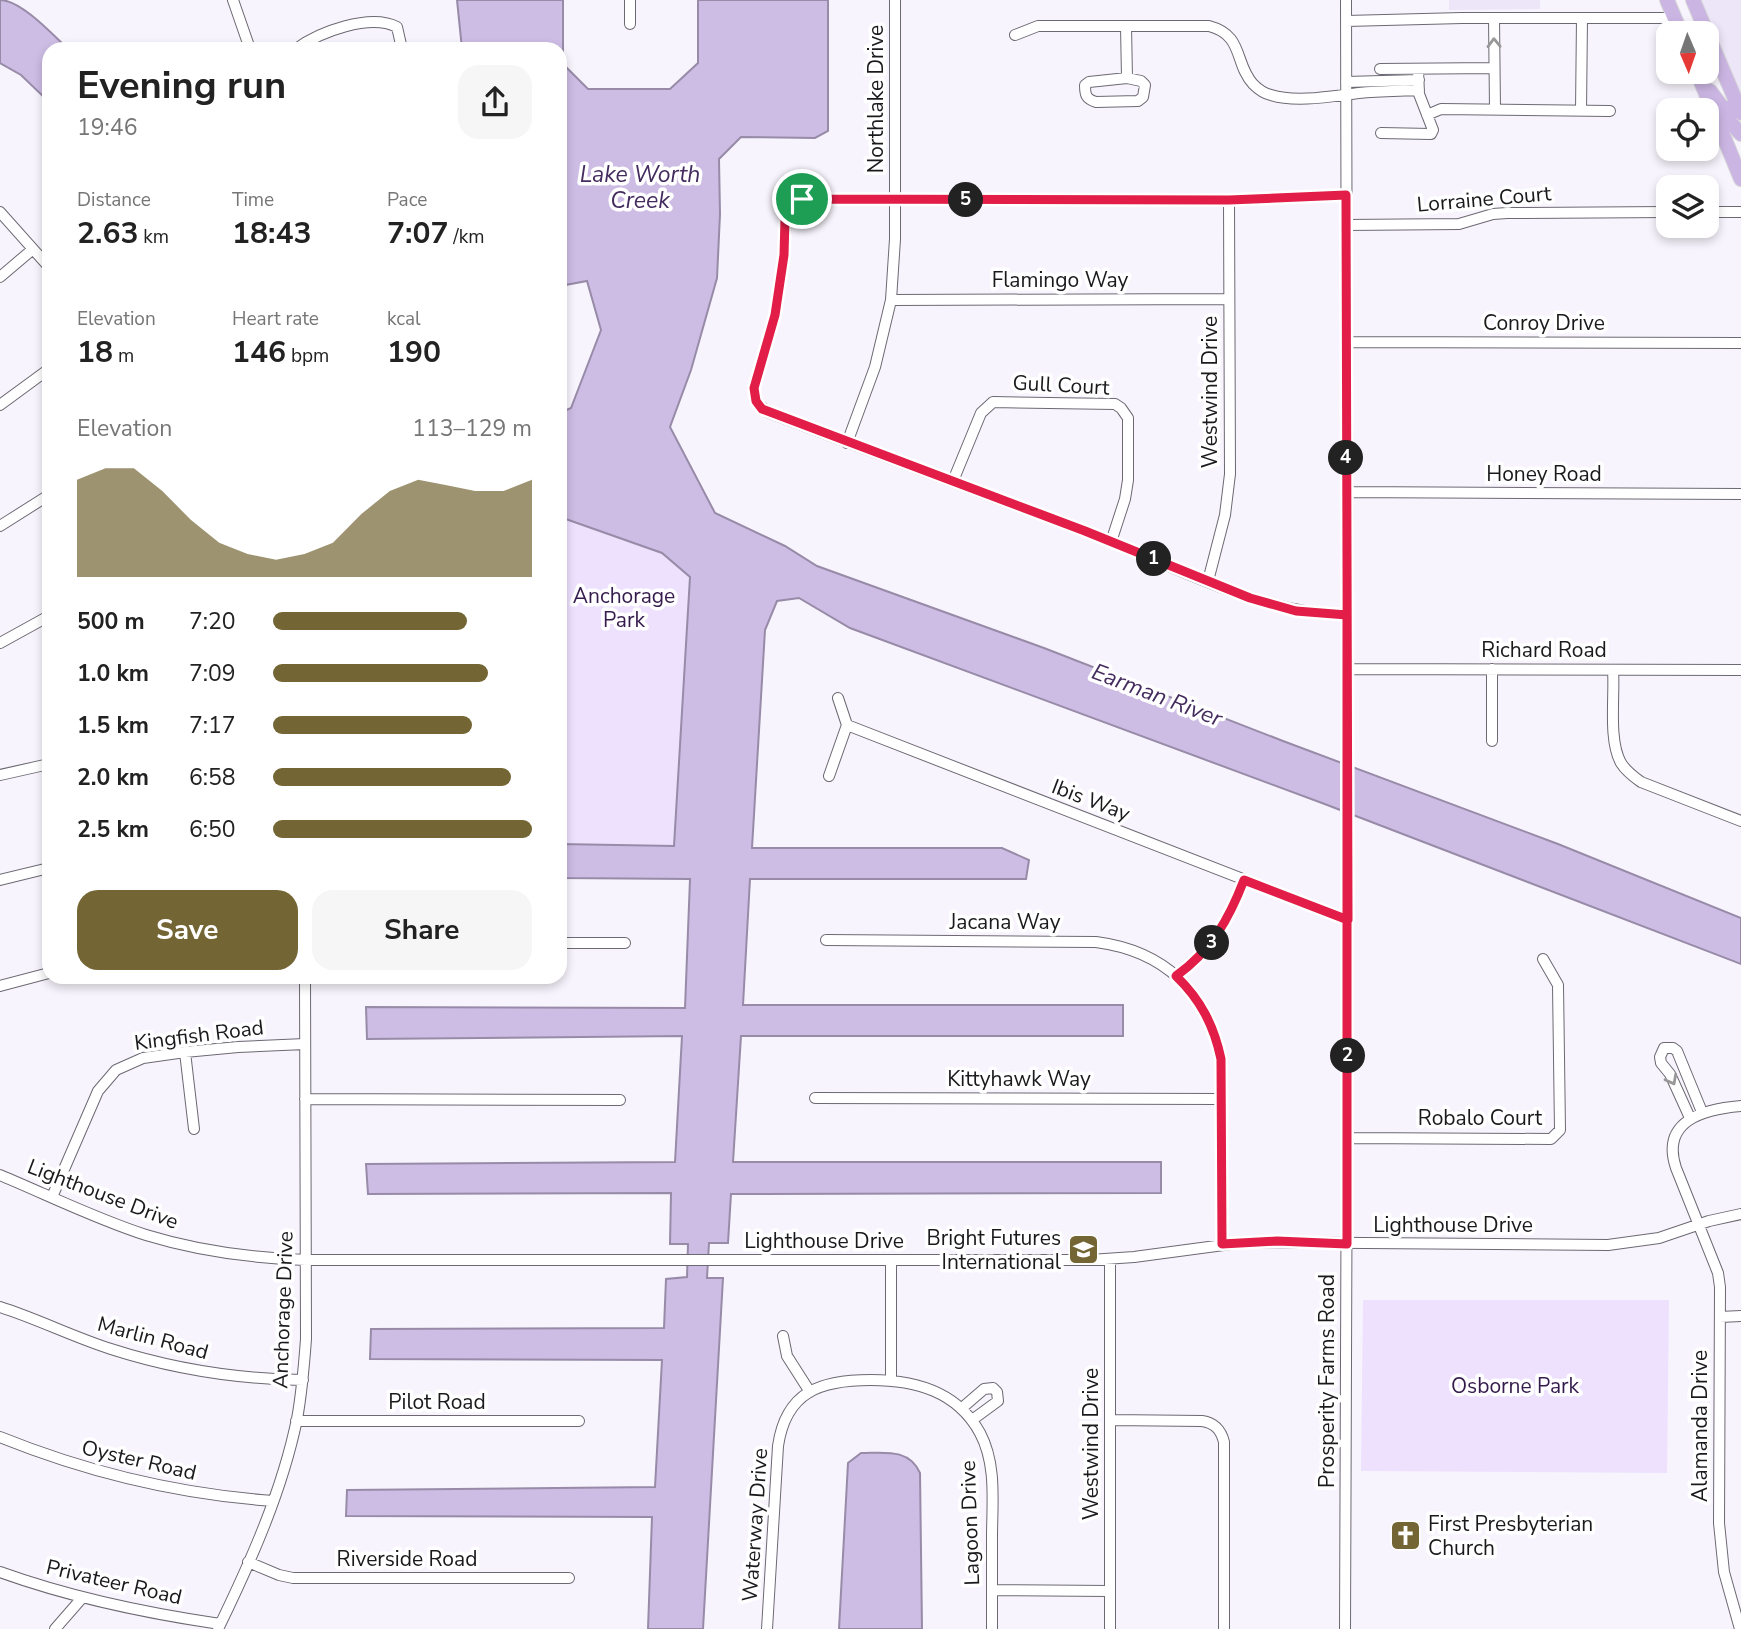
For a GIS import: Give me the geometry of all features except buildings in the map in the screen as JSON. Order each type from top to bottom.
[{"type":"main road","points":[[1667,0],[1676,21]]},
{"type":"main road","points":[[1693,0],[1741,112]]},
{"type":"main road","points":[[1705,84],[1717,103],[1729,110],[1741,112]]},
{"type":"main road","points":[[1719,120],[1729,121],[1741,134]]},
{"type":"main road","points":[[1719,125],[1741,179]]},
{"type":"street","points":[[233,0],[248,42]]},
{"type":"street","points":[[630,0],[630,24]]},
{"type":"street","name":"Northlake Drive","points":[[848,443],[875,367],[891,300],[895,200],[895,0]]},
{"type":"street","name":"Prosperity Farms Road","points":[[1345,1629],[1348,1138],[1346,0]]},
{"type":"street","points":[[1494,18],[1495,110]]},
{"type":"street","points":[[1581,111],[1582,18]]},
{"type":"street","points":[[1346,21],[1675,18]]},
{"type":"street","points":[[308,42],[340,28],[376,22],[397,27],[401,42]]},
{"type":"street","points":[[1015,35],[1038,26],[1215,28],[1226,34],[1235,44],[1253,85],[1269,95],[1282,97],[1346,95],[1494,68]]},
{"type":"street","points":[[1126,26],[1127,78]]},
{"type":"street","points":[[1380,69],[1419,80]]},
{"type":"street","points":[[1127,78],[1141,80],[1144,85],[1143,97],[1138,101],[1096,102],[1089,100],[1085,94],[1085,85],[1089,82],[1127,78]]},
{"type":"street","points":[[1346,82],[1419,80]]},
{"type":"street","points":[[1381,133],[1431,134],[1433,130],[1419,80]]},
{"type":"street","points":[[1427,115],[1441,110],[1610,111]]},
{"type":"street","points":[[1346,195],[1229,200],[802,199],[787,211],[781,285],[768,344],[754,388],[756,401],[767,412],[953,481],[1250,598],[1296,611],[1347,615]]},
{"type":"street","name":"Westwind Drive","points":[[1208,581],[1229,490],[1229,200]]},
{"type":"street","points":[[0,212],[42,259]]},
{"type":"street","name":"Lorraine Court","points":[[1346,225],[1459,224],[1493,214],[1507,213],[1656,212]]},
{"type":"street","points":[[1719,212],[1741,212]]},
{"type":"street","points":[[0,277],[33,249]]},
{"type":"street","name":"Flamingo Way","points":[[891,300],[1229,299]]},
{"type":"street","name":"Conroy Drive","points":[[1346,342],[1741,343]]},
{"type":"street","points":[[0,405],[42,374]]},
{"type":"street","name":"Gull Court","points":[[953,481],[981,413],[988,405],[1000,401],[1115,404],[1128,418],[1128,480],[1111,542]]},
{"type":"street","name":"Honey Road","points":[[1346,492],[1741,494]]},
{"type":"street","points":[[0,526],[42,499]]},
{"type":"street","points":[[0,643],[42,620]]},
{"type":"street","name":"Richard Road","points":[[1348,669],[1741,670]]},
{"type":"street","points":[[1492,669],[1492,741]]},
{"type":"street","points":[[1613,670],[1615,747],[1628,772],[1641,782],[1741,821]]},
{"type":"street","points":[[829,776],[846,724],[838,698]]},
{"type":"street","name":"Ibis Way","points":[[846,724],[1348,920]]},
{"type":"street","points":[[0,775],[42,766]]},
{"type":"street","points":[[0,880],[42,870]]},
{"type":"street","points":[[1222,1244],[1221,1059],[1211,1023],[1199,1002],[1176,976],[1200,957],[1213,942],[1229,916],[1244,880]]},
{"type":"street","name":"Jacana Way","points":[[826,940],[1096,942],[1140,953],[1176,976]]},
{"type":"street","points":[[567,943],[625,943]]},
{"type":"street","name":"Robalo Court","points":[[1348,1138],[1550,1139],[1556,1135],[1560,1130],[1558,985],[1543,959]]},
{"type":"street","points":[[0,985],[42,975]]},
{"type":"street","name":"Anchorage Drive","points":[[219,1627],[273,1501],[296,1421],[303,1380],[306,1339],[305,984]]},
{"type":"street","name":"Kingfish Road","points":[[52,1197],[98,1091],[116,1069],[136,1060],[185,1052],[306,1045]]},
{"type":"street","points":[[1702,1112],[1677,1051],[1664,1048],[1660,1056],[1661,1063],[1670,1074],[1690,1118],[1702,1112],[1741,1106]]},
{"type":"street","points":[[185,1052],[194,1129]]},
{"type":"street","name":"Kittyhawk Way","points":[[815,1098],[1222,1099]]},
{"type":"street","points":[[306,1099],[620,1100]]},
{"type":"street","name":"Alamanda Drive","points":[[1690,1118],[1676,1135],[1672,1155],[1718,1273],[1720,1548],[1729,1596],[1740,1629]]},
{"type":"street","name":"Lighthouse Drive","points":[[0,1175],[114,1223],[175,1243],[238,1256],[306,1260],[1110,1259],[1222,1244],[1277,1241],[1347,1244],[1608,1245],[1659,1238],[1699,1224],[1741,1214]]},
{"type":"street","name":"Westwind Drive","points":[[1110,1259],[1110,1629]]},
{"type":"street","points":[[891,1260],[891,1380]]},
{"type":"street","name":"Marlin Road","points":[[0,1307],[78,1338],[146,1359],[216,1374],[303,1380]]},
{"type":"street","points":[[1720,1317],[1741,1316]]},
{"type":"street","points":[[783,1336],[787,1356],[810,1392]]},
{"type":"street","name":"Waterway Drive","points":[[767,1629],[780,1434],[789,1413],[810,1392],[821,1386],[844,1380],[891,1380]]},
{"type":"street","name":"Lagoon Drive","points":[[891,1380],[906,1381],[933,1389],[962,1408],[972,1420],[985,1445],[992,1473],[992,1629]]},
{"type":"street","points":[[962,1408],[984,1389],[993,1388],[998,1392],[995,1406],[972,1420]]},
{"type":"street","points":[[1110,1420],[1202,1421],[1209,1422],[1219,1430],[1224,1442],[1224,1629]]},
{"type":"street","name":"Pilot Road","points":[[296,1421],[579,1421]]},
{"type":"street","name":"Oyster Road","points":[[0,1437],[72,1465],[148,1485],[198,1494],[273,1501]]},
{"type":"street","name":"Riverside Road","points":[[248,1562],[293,1578],[569,1578]]},
{"type":"street","name":"Privateer Road","points":[[0,1572],[82,1598],[219,1627]]},
{"type":"street","points":[[992,1590],[1110,1591]]},
{"type":"street","points":[[55,1629],[82,1598]]},
{"type":"shaded area","points":[[1449,0],[1540,0],[1540,9],[1449,10]]},
{"type":"shaded area","points":[[1701,0],[1741,0],[1741,94],[1719,42],[1719,21],[1710,21]]},
{"type":"green space","name":"Anchorage Park","points":[[567,519],[662,553],[690,577],[674,846],[567,844]]},
{"type":"green space","name":"Osborne Park","points":[[1363,1300],[1669,1300],[1667,1473],[1361,1471]]},
{"type":"water","points":[[0,0],[27,12],[61,42],[42,42],[42,95],[21,75],[0,63]]},
{"type":"water","name":"Lake Worth Creek","points":[[457,0],[563,0],[563,42],[461,42]]},
{"type":"water","name":"Lake Worth Creek","points":[[698,0],[828,0],[828,131],[815,138],[741,137],[719,159],[717,278],[691,370],[670,427],[715,513],[785,546],[817,566],[1044,648],[1558,844],[1741,918],[1741,964],[1322,803],[850,628],[799,598],[777,601],[765,630],[752,848],[1002,848],[1029,860],[1026,879],[750,879],[743,1005],[1123,1005],[1123,1036],[741,1036],[733,1162],[1161,1162],[1161,1193],[731,1194],[728,1243],[709,1243],[707,1278],[723,1278],[703,1629],[648,1629],[652,1517],[346,1516],[347,1490],[655,1487],[662,1360],[370,1359],[371,1329],[664,1328],[666,1279],[687,1277],[688,1244],[670,1244],[671,1193],[368,1194],[366,1164],[675,1162],[682,1036],[367,1039],[366,1007],[685,1008],[690,879],[567,878],[567,844],[674,846],[690,577],[662,553],[567,519],[567,410],[571,408],[601,330],[587,281],[567,285],[567,68],[588,89],[670,89],[698,63]]},
{"type":"water","points":[[861,1453],[903,1456],[915,1465],[920,1473],[922,1629],[839,1629],[848,1463]]},
{"type":"place","name":"Bright Futures International","points":[[1084,1250]]},
{"type":"place","name":"First Presbyterian Church","points":[[1405,1536]]},
{"type":"route","points":[[802,199],[791,206],[785,219],[781,285],[768,344],[754,388],[756,401],[762,409],[1085,531],[1250,598],[1296,611],[1347,615],[1347,752],[1348,824],[1348,991],[1347,1031],[1347,1244],[1277,1241],[1222,1244],[1221,1059],[1211,1023],[1188,987],[1176,976],[1200,957],[1213,942],[1234,907],[1244,880],[1348,920],[1348,824],[1347,752],[1348,669],[1346,492],[1346,195],[1229,200],[802,199]]},
{"type":"water label","name":"Earman River","points":[[1157,695]]}]
